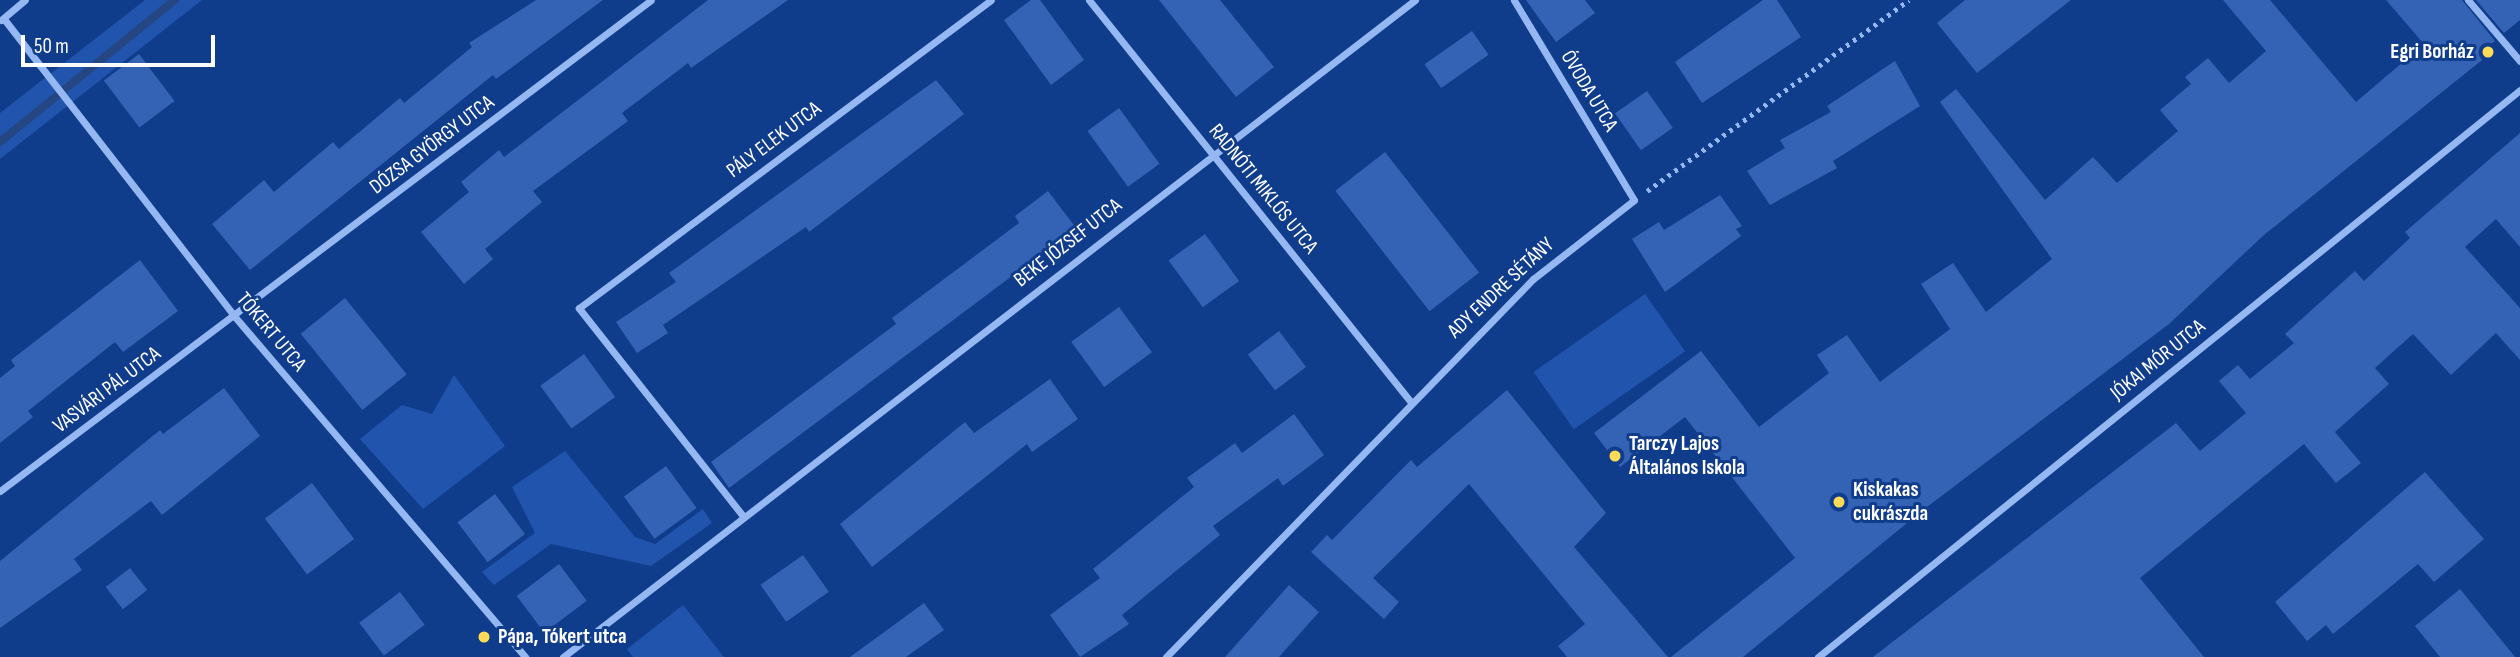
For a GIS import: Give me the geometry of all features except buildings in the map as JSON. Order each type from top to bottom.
[{"type":"street","points":[[2,20],[24,0]]},
{"type":"street","name":"DÓZSA GYÖRGY UTCA","points":[[235,317],[651,0]]},
{"type":"street","name":"PÁLY ELEK UTCA","points":[[743,516],[579,308],[991,0]]},
{"type":"street","name":"RADNÓTI MIKLÓS UTCA","points":[[1088,0],[1410,401]]},
{"type":"street","name":"BEKE JÓZSEF UTCA","points":[[562,657],[1415,0]]},
{"type":"street","name":"ÓVODA UTCA","points":[[1514,0],[1634,200]]},
{"type":"street","points":[[2468,0],[2520,61]]},
{"type":"street","name":"TÓKERT UTCA","points":[[2,20],[235,317],[525,657]]},
{"type":"street","name":"JÓKAI MÓR UTCA","points":[[1818,657],[2520,90]]},
{"type":"street","name":"ADY ENDRE SÉTÁNY","points":[[1166,657],[1410,401],[1533,279],[1634,200]]},
{"type":"street","name":"VASVÁRI PÁL UTCA","points":[[0,491],[235,317]]},
{"type":"path","points":[[1634,200],[1909,0]]},
{"type":"shaded area","points":[[145,0],[202,0],[0,159],[0,113]]},
{"type":"shaded area","points":[[1645,294],[1685,351],[1574,429],[1534,372]]},
{"type":"shaded area","points":[[454,375],[505,446],[423,509],[360,439],[402,405],[432,414]]},
{"type":"shaded area","points":[[565,451],[635,537],[655,544],[703,509],[712,523],[651,566],[551,544],[494,585],[482,572],[535,533],[512,487]]},
{"type":"shaded area","points":[[683,605],[724,657],[633,657],[627,649]]},
{"type":"waterway","points":[[0,142],[175,0]]},
{"type":"place","name":"Egri Borház","points":[[2488,52]]},
{"type":"place","name":"Tarczy Lajos Általános Iskola","points":[[1615,456]]},
{"type":"place","name":"Kiskakas cukrászda","points":[[1839,502]]},
{"type":"place","name":"Pápa, Tókert utca","points":[[484,637]]}]
